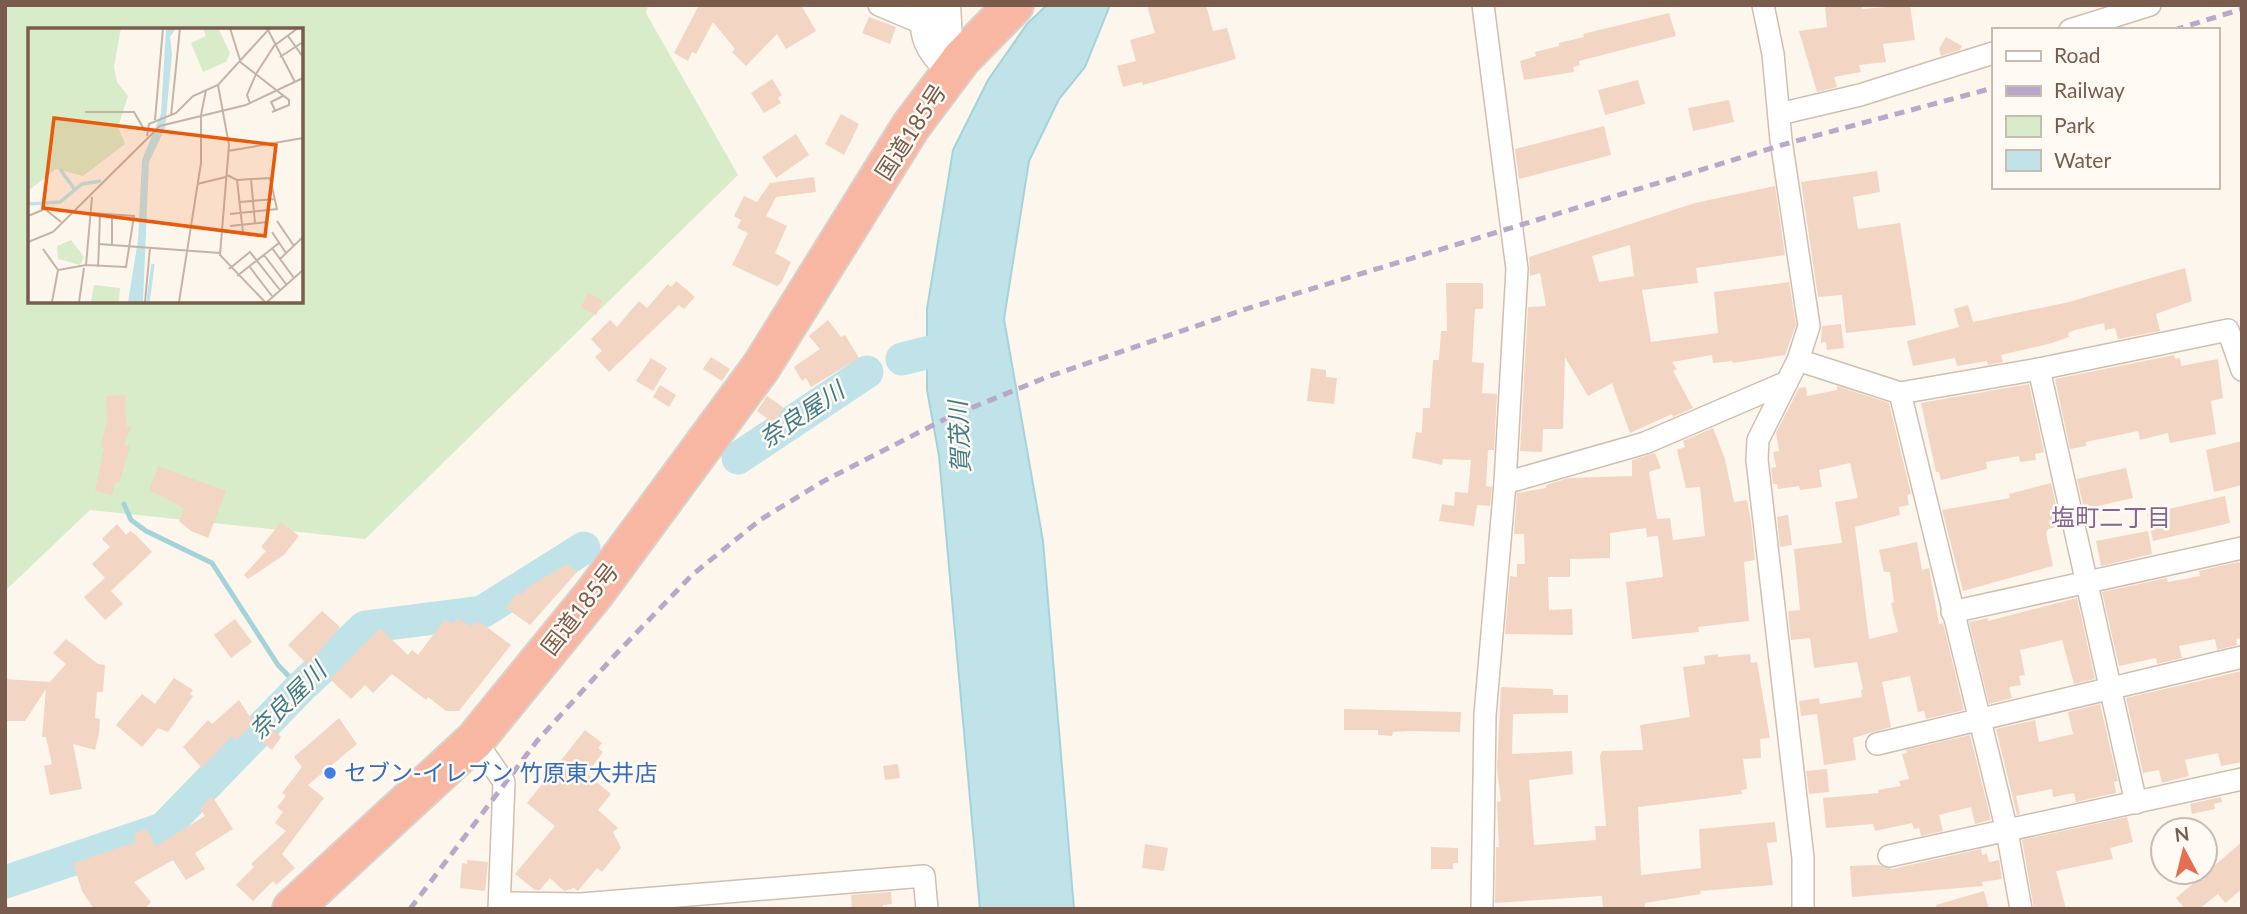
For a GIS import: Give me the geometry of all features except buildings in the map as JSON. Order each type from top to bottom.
[{"type":"highway","name":"国道185号","points":[[292,909],[475,740],[594,594],[761,367],[823,271],[897,116],[958,30]]},
{"type":"street","points":[[879,5],[958,30]]},
{"type":"street","points":[[1482,909],[1485,715],[1505,483],[1517,269],[1483,5]]},
{"type":"street","points":[[1763,5],[1773,54],[1809,326],[1798,360],[1758,440],[1757,460],[1803,858],[1803,909]]},
{"type":"street","points":[[2076,28],[2150,5]]},
{"type":"street","points":[[1779,114],[1860,94],[1992,54]]},
{"type":"street","points":[[1798,360],[1900,393],[2039,369],[2228,330],[2242,370]]},
{"type":"street","points":[[2039,369],[2136,803]]},
{"type":"street","points":[[1505,483],[1645,443],[1787,382]]},
{"type":"street","points":[[1900,393],[2007,831],[2021,909]]},
{"type":"street","points":[[1952,612],[2242,548]]},
{"type":"street","points":[[1877,744],[2242,657]]},
{"type":"street","points":[[475,740],[504,782],[499,906],[699,902],[924,876],[927,909]]},
{"type":"street","points":[[1889,856],[2242,779]]},
{"type":"green space","points":[[5,5],[648,5],[646,13],[738,175],[365,539],[90,510],[5,591]]},
{"type":"water","name":"賀茂川","points":[[1047,5],[1110,5],[1085,67],[1059,99],[1029,161],[1004,319],[1043,541],[1074,909],[980,909],[939,456],[927,390],[927,309],[953,150],[988,80],[1027,24]]},
{"type":"waterway","name":"奈良屋川","points":[[902,359],[954,346]]},
{"type":"waterway","name":"奈良屋川","points":[[738,458],[867,372]]},
{"type":"waterway","points":[[124,504],[131,520],[146,531],[212,563],[278,665],[300,688]]},
{"type":"waterway","name":"奈良屋川","points":[[5,882],[163,829],[300,688],[365,627],[482,612],[584,548]]},
{"type":"railway","points":[[2180,28],[2242,9]]},
{"type":"railway","points":[[410,909],[537,741],[692,575],[760,520],[822,482],[949,417],[1047,377],[1249,308],[1792,142],[1992,88]]},
{"type":"place","name":"セブン-イレブン 竹原東大井店","points":[[330,773]]},
{"type":"district","name":"塩町二丁目","points":[[2111,518]]}]
